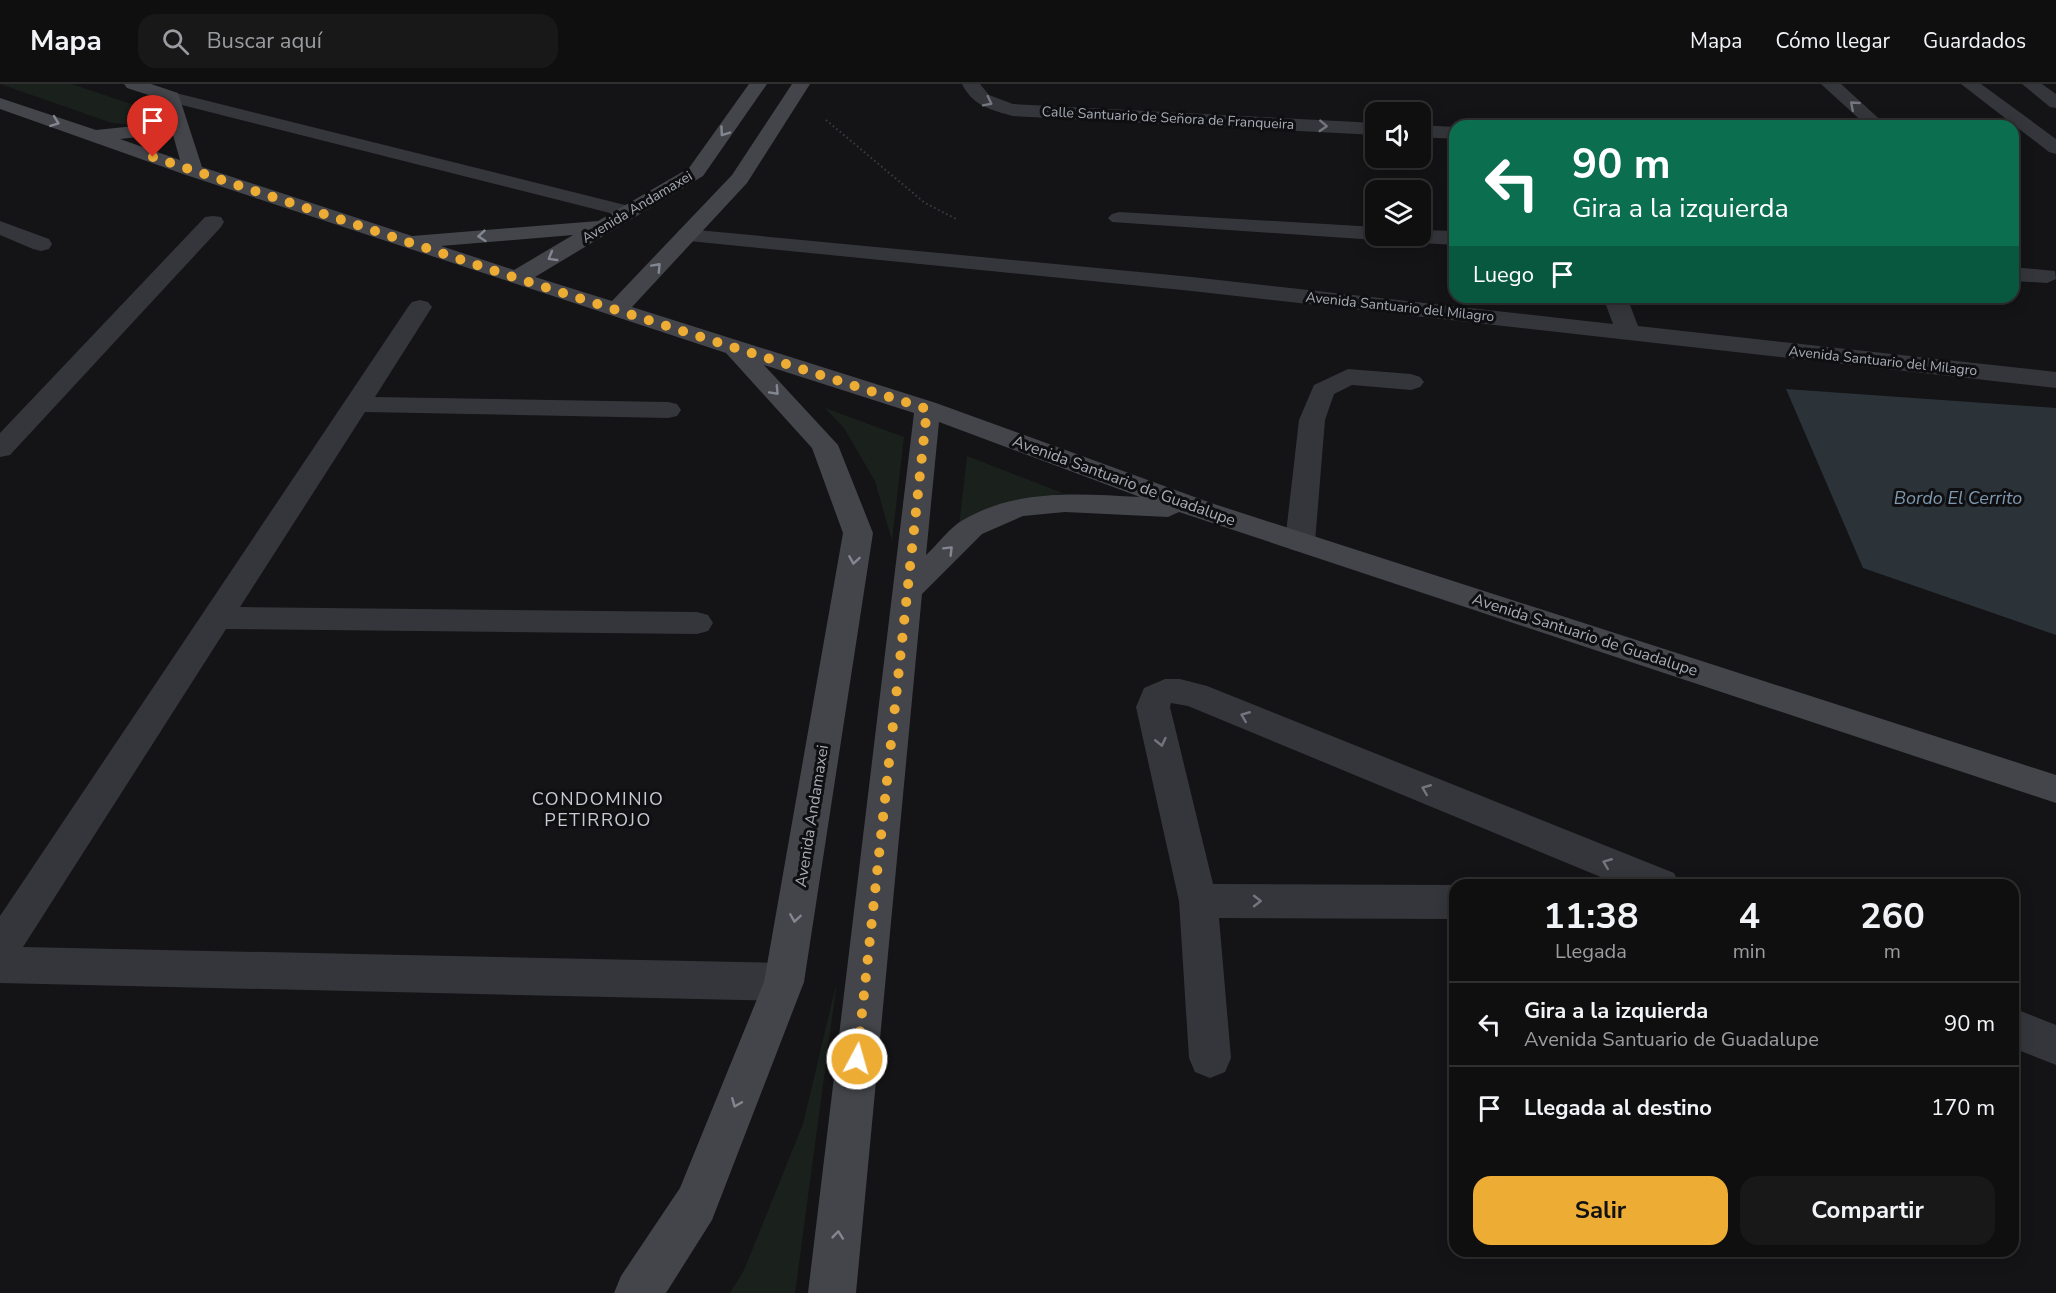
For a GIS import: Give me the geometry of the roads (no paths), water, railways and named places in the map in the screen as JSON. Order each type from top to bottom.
[{"type":"street","points":[[133,84],[172,97],[630,212]]},
{"type":"street","name":"Avenida Andamaxei","points":[[516,278],[696,172],[758,84]]},
{"type":"street","name":"Calle Santuario de Señora de Franqueira","points":[[971,84],[974,91],[984,101],[1012,110],[1365,128]]},
{"type":"street","points":[[1830,84],[1871,120]]},
{"type":"street","points":[[1970,84],[2018,120]]},
{"type":"street","points":[[2031,84],[2056,103]]},
{"type":"street","points":[[617,309],[740,179],[797,90]]},
{"type":"street","points":[[172,97],[193,171]]},
{"type":"street","name":"Avenida Santuario de Guadalupe","points":[[0,103],[193,171],[406,242],[927,409],[1201,510],[2056,789]]},
{"type":"street","points":[[93,136],[147,130],[178,119]]},
{"type":"street","points":[[2019,120],[2056,148]]},
{"type":"street","points":[[1431,132],[1449,133]]},
{"type":"street","points":[[1119,218],[1365,233]]},
{"type":"street","points":[[0,449],[213,222]]},
{"type":"street","points":[[0,227],[42,244]]},
{"type":"street","points":[[406,242],[603,227]]},
{"type":"street","name":"Avenida Santuario del Milagro","points":[[687,235],[1192,284],[2056,380]]},
{"type":"street","points":[[1431,237],[1449,238]]},
{"type":"street","points":[[2019,274],[2047,276]]},
{"type":"street","points":[[1617,303],[1629,333]]},
{"type":"street","points":[[0,949],[420,307]]},
{"type":"street","name":"Avenida Andamaxei","points":[[638,1293],[696,1204],[784,982],[858,533],[825,444],[734,348]]},
{"type":"street","points":[[1300,542],[1312,420],[1323,390],[1348,377],[1411,382]]},
{"type":"street","points":[[357,404],[668,410]]},
{"type":"street","points":[[832,1293],[927,409]]},
{"type":"street","points":[[907,591],[972,527],[1018,507],[1065,503],[1201,510]]},
{"type":"street","points":[[216,618],[697,622]]},
{"type":"street","points":[[1210,1058],[1198,901],[1154,707],[1156,698],[1166,691],[1180,691],[1195,695],[1646,879]]},
{"type":"street","points":[[1198,901],[1449,902]]},
{"type":"street","points":[[0,965],[784,982]]},
{"type":"street","points":[[2019,1030],[2056,1045]]},
{"type":"water","name":"Bordo El Cerrito","points":[[1786,389],[2056,408],[2056,635],[1863,568]]},
{"type":"district","name":"CONDOMINIO PETIRROJO","points":[[598,809]]}]
